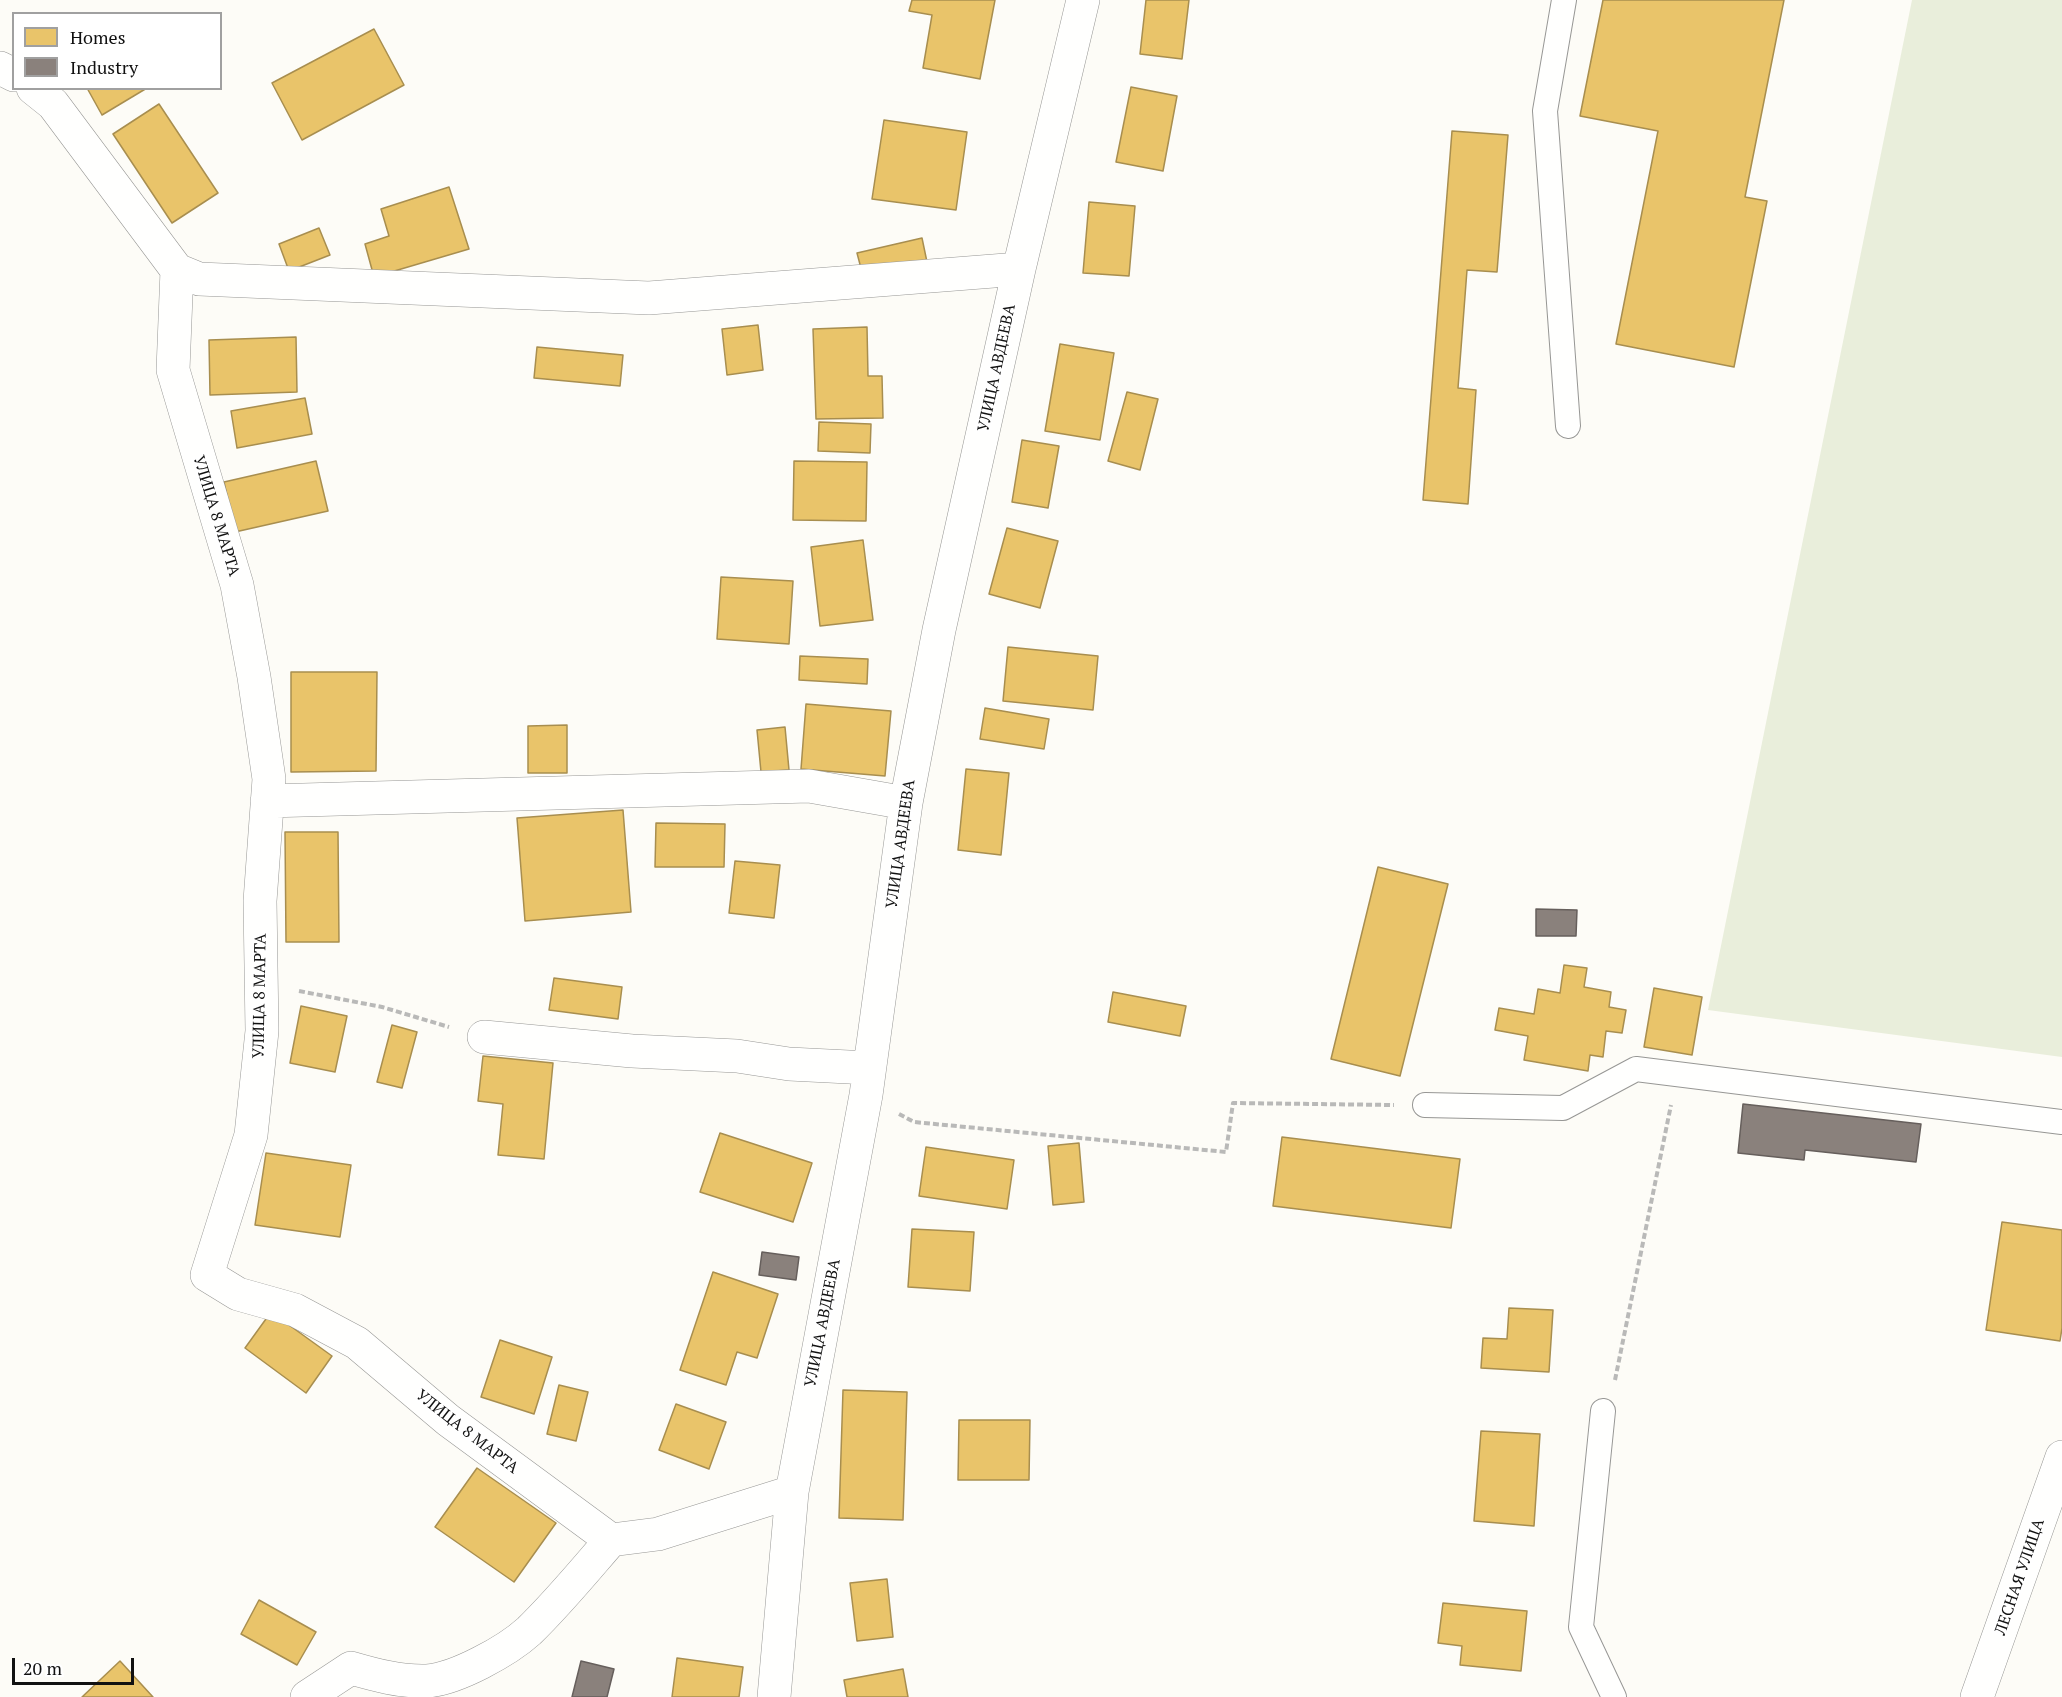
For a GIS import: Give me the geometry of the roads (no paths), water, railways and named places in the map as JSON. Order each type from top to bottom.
[{"type":"street","name":"УЛИЦА АВДЕЕВА","points":[[774,1697],[792,1492],[868,1082],[906,803],[939,630],[1019,269],[1083,0]]},
{"type":"street","points":[[36,90],[53,104],[177,270],[199,279],[649,298],[1019,269]]},
{"type":"street","name":"УЛИЦА 8 МАРТА","points":[[177,270],[173,370],[237,585],[269,778],[260,901],[262,1031],[251,1135],[207,1275],[238,1294],[295,1310],[357,1343],[448,1420],[612,1540]]},
{"type":"street","points":[[267,801],[810,786],[906,803]]},
{"type":"street","points":[[484,1037],[632,1051],[736,1056],[868,1082]]},
{"type":"street","name":"ЛЕСНАЯ УЛИЦА","points":[[1979,1696],[2062,1457]]},
{"type":"street","points":[[307,1697],[351,1668],[386,1678],[428,1681],[461,1672],[495,1654],[527,1633],[612,1540],[658,1534],[792,1492]]},
{"type":"lane","points":[[1564,0],[1545,111],[1568,426]]},
{"type":"lane","points":[[1425,1105],[1563,1108],[1636,1069],[2062,1122]]},
{"type":"lane","points":[[1603,1411],[1581,1628],[1614,1697]]}]
